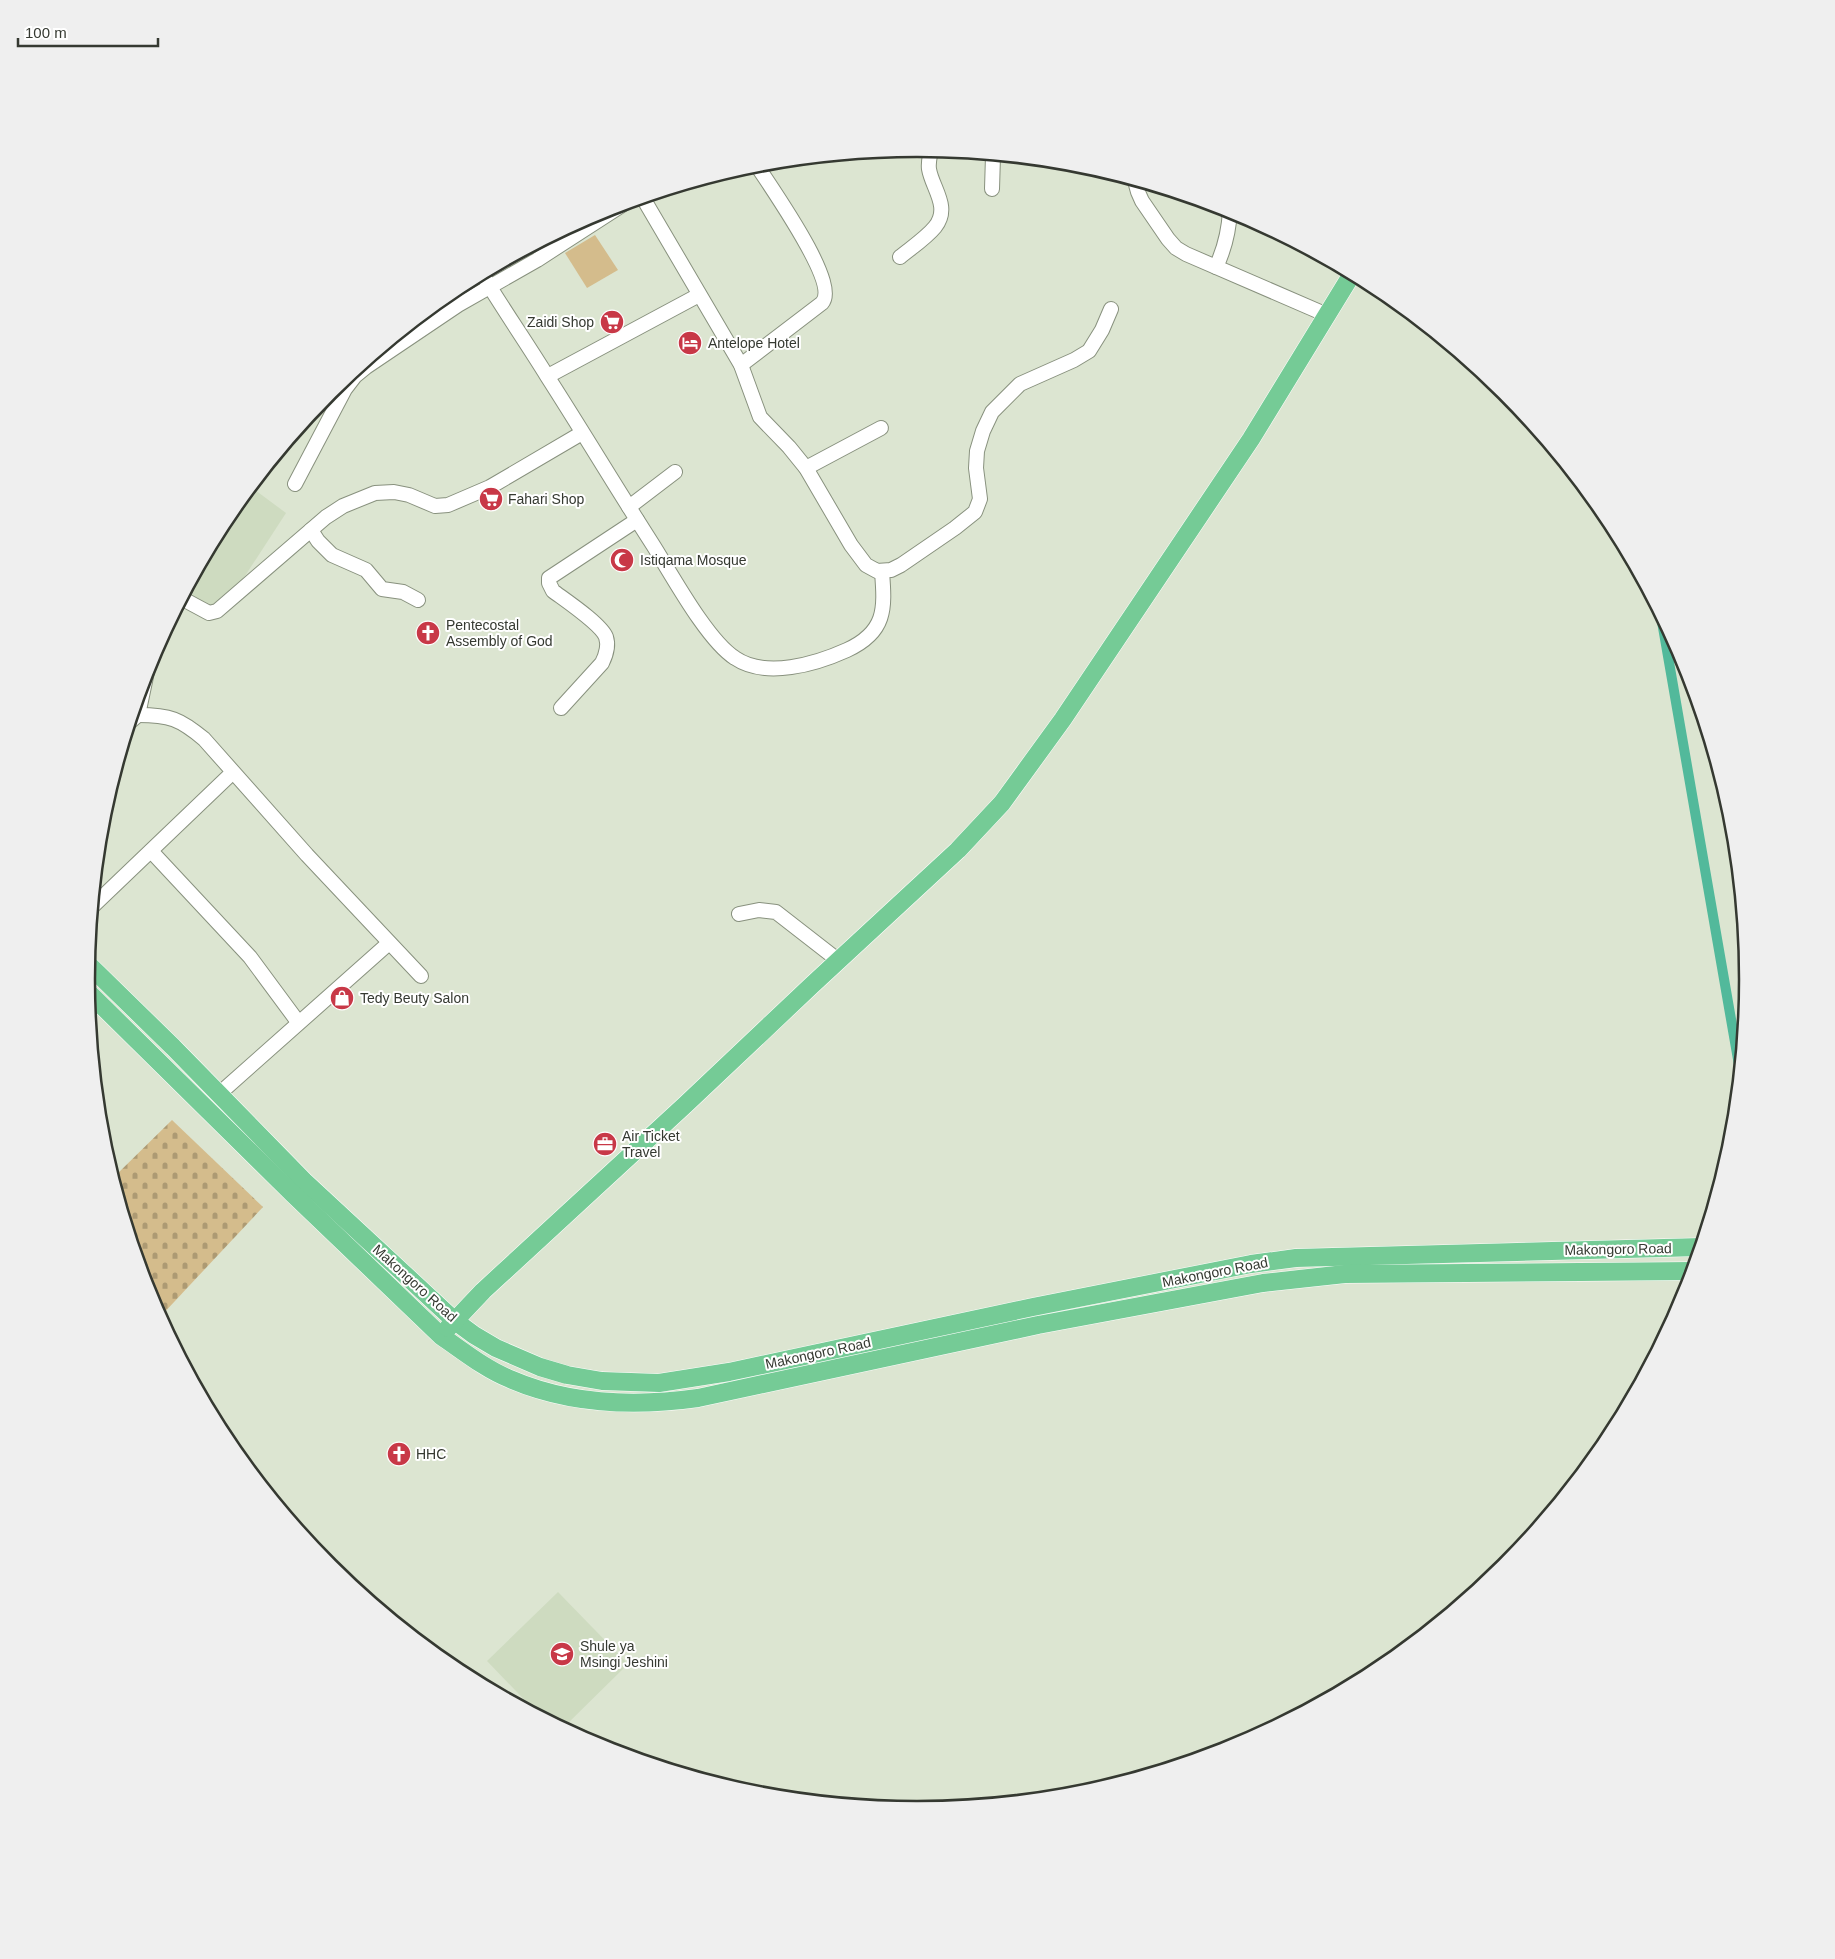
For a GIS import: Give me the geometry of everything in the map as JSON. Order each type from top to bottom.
[{"type":"main road","points":[[441,1336],[489,1285],[958,850],[1002,803],[1085,686],[1246,447],[1349,280]]},
{"type":"main road","name":"Makongoro Road","points":[[95,971],[173,1047],[304,1181],[455,1321],[474,1336],[496,1348],[540,1367],[567,1375],[602,1381],[659,1383],[729,1372],[1033,1307],[1278,1260],[1363,1255],[1695,1247]]},
{"type":"main road","name":"Makongoro Road","points":[[96,999],[303,1204],[441,1336],[508,1378],[536,1389],[572,1398],[600,1402],[662,1403],[698,1398],[1140,1305],[1263,1283],[1345,1274],[1686,1271]]},
{"type":"street","points":[[900,257],[935,227],[941,213],[940,196],[929,170],[930,157]]},
{"type":"street","points":[[992,189],[993,161]]},
{"type":"street","points":[[741,365],[822,302],[825,299],[826,293],[820,273],[801,234],[761,172]]},
{"type":"street","points":[[1137,187],[1142,200],[1176,248],[1327,315]]},
{"type":"street","points":[[646,204],[741,365],[760,417],[806,468],[851,545],[866,565],[873,570],[882,572],[892,570],[901,565],[975,512],[980,499],[976,468],[977,451],[983,431],[992,412],[1020,384],[1074,360],[1089,350],[1102,330],[1111,309]]},
{"type":"street","points":[[1216,267],[1224,249],[1229,219]]},
{"type":"street","points":[[487,279],[537,260],[589,226]]},
{"type":"street","points":[[485,280],[710,632],[735,658],[754,666],[775,668],[815,662],[851,648],[866,638],[876,628],[884,609],[882,572]]},
{"type":"street","points":[[393,347],[478,285]]},
{"type":"street","points":[[548,376],[699,295]]},
{"type":"street","points":[[295,484],[333,410],[348,386]]},
{"type":"street","points":[[806,468],[881,428]]},
{"type":"street","points":[[188,602],[208,613],[217,610],[326,517],[343,506],[375,494],[394,492],[409,495],[435,506],[448,505],[497,483],[582,433]]},
{"type":"street","points":[[629,507],[675,472]]},
{"type":"street","points":[[561,708],[602,663],[607,647],[605,636],[599,627],[553,591],[549,578],[637,520]]},
{"type":"street","points":[[311,530],[318,541],[332,555],[366,570],[382,589],[403,592],[418,600]]},
{"type":"street","points":[[138,718],[160,715],[186,724],[204,740],[232,773],[421,976]]},
{"type":"street","points":[[99,901],[232,773]]},
{"type":"street","points":[[151,851],[250,958],[298,1022]]},
{"type":"street","points":[[739,914],[759,910],[776,912],[839,961]]},
{"type":"street","points":[[219,1094],[389,943]]},
{"type":"shaded area","points":[[256,491],[286,513],[219,616],[188,601],[205,568]]},
{"type":"shaded area","points":[[558,1592],[628,1664],[568,1723],[528,1703],[487,1661]]},
{"type":"green space","points":[[595,235],[618,270],[587,288],[565,253]]},
{"type":"green space","points":[[172,1120],[263,1207],[166,1311],[139,1244],[119,1173]]},
{"type":"waterway","points":[[1665,638],[1736,1050]]},
{"type":"place","name":"Zaidi Shop","points":[[612,322]]},
{"type":"place","name":"Antelope Hotel","points":[[690,343]]},
{"type":"place","name":"Fahari Shop","points":[[491,499]]},
{"type":"place","name":"Istiqama Mosque","points":[[622,560]]},
{"type":"place","name":"Pentecostal Assembly of God","points":[[428,633]]},
{"type":"place","name":"Tedy Beuty Salon","points":[[342,998]]},
{"type":"place","name":"Air Ticket Travel","points":[[605,1144]]},
{"type":"place","name":"HHC","points":[[399,1454]]},
{"type":"place","name":"Shule ya Msingi Jeshini","points":[[562,1654]]}]
